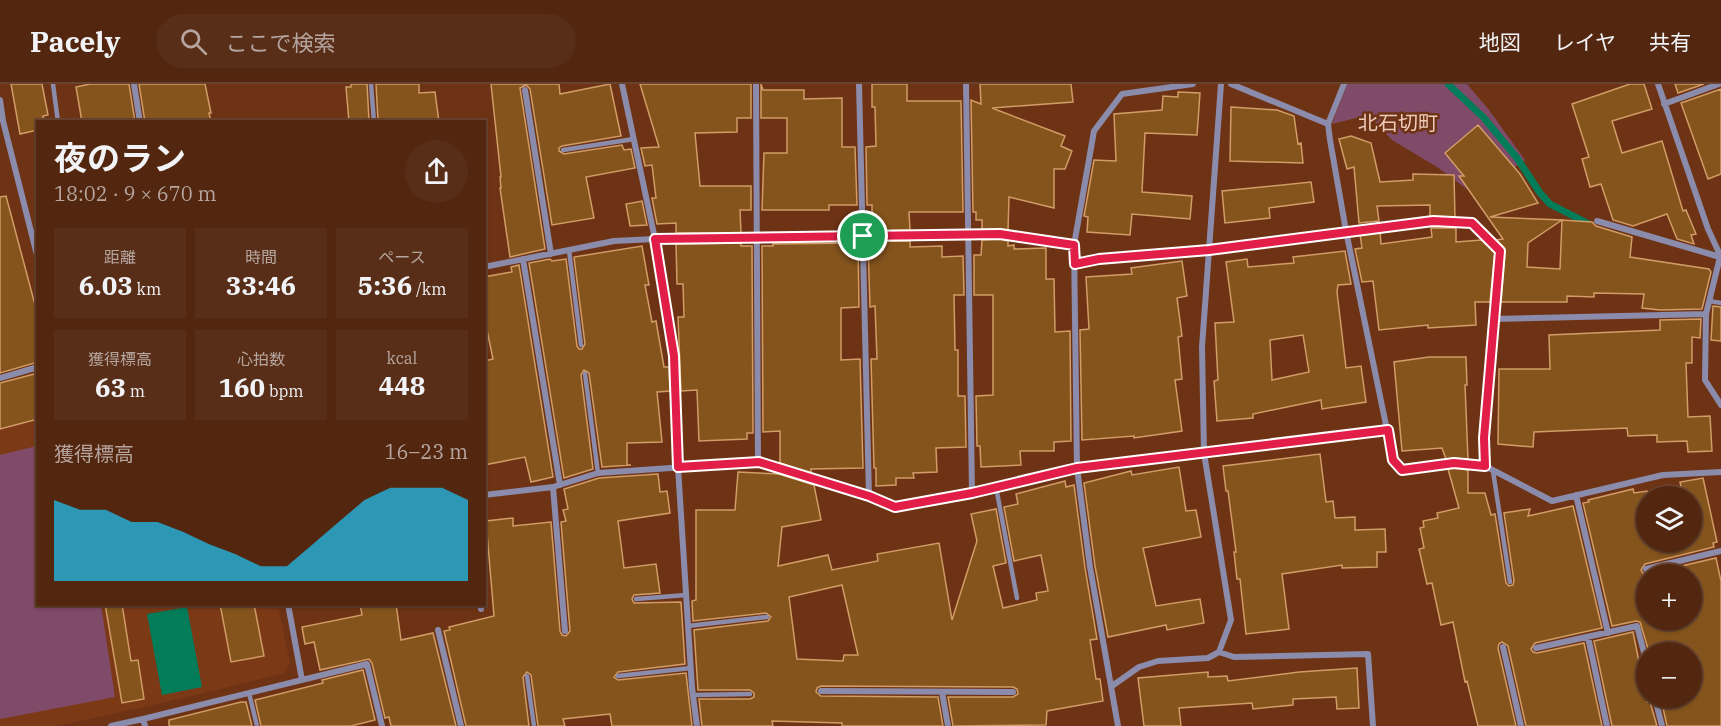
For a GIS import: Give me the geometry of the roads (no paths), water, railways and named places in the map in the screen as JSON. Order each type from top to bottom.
[{"type":"street","points":[[134,84],[140,120]]},
{"type":"street","points":[[622,84],[655,239],[674,356],[678,467],[697,726]]},
{"type":"street","points":[[756,84],[759,462]]},
{"type":"street","points":[[859,84],[869,496]]},
{"type":"street","points":[[966,84],[972,493]]},
{"type":"street","points":[[1118,726],[1090,567],[1077,468],[1074,245],[1094,131],[1122,94],[1192,84]]},
{"type":"street","points":[[1112,686],[1138,667],[1158,661],[1208,658],[1219,652],[1231,620],[1204,453],[1202,347],[1221,84]]},
{"type":"street","points":[[1231,84],[1328,124]]},
{"type":"street","points":[[1344,84],[1328,124],[1346,231],[1393,460],[1402,470],[1454,463],[1485,466],[1552,501],[1663,475],[1721,472]]},
{"type":"street","points":[[1658,84],[1708,229],[1721,257],[1706,314],[1705,380],[1721,405]]},
{"type":"street","points":[[1664,104],[1719,84]]},
{"type":"street","points":[[525,90],[551,254]]},
{"type":"street","points":[[0,100],[3,121],[36,251]]},
{"type":"street","points":[[1075,264],[1099,259],[1209,250],[1433,221],[1472,223],[1500,251],[1484,438],[1485,466]]},
{"type":"street","points":[[1597,221],[1721,257]]},
{"type":"street","points":[[486,267],[614,242],[655,239],[1000,234],[1074,245]]},
{"type":"street","points":[[523,259],[556,486],[565,631]]},
{"type":"street","points":[[1493,319],[1706,314]]},
{"type":"street","points":[[0,378],[36,368]]},
{"type":"street","points":[[486,495],[556,486],[598,473],[759,462],[869,496],[895,507],[996,488],[1077,468],[1388,430]]},
{"type":"street","points":[[1576,495],[1608,633]]},
{"type":"street","points":[[1668,564],[1721,551]]},
{"type":"street","points":[[288,606],[302,680]]},
{"type":"street","points":[[1536,648],[1637,626],[1641,642]]},
{"type":"street","points":[[438,630],[461,726]]},
{"type":"street","points":[[1588,637],[1607,726]]},
{"type":"street","points":[[1503,646],[1521,726]]},
{"type":"street","points":[[1219,652],[1234,657],[1368,654],[1373,726]]},
{"type":"street","points":[[111,726],[144,723],[249,693],[367,664],[382,726]]},
{"type":"street","points":[[821,691],[1013,692]]},
{"type":"street","points":[[942,692],[948,726]]},
{"type":"street","points":[[1658,708],[1662,726]]},
{"type":"lane","points":[[52,84],[58,120]]},
{"type":"lane","points":[[371,84],[374,120]]},
{"type":"lane","points":[[563,150],[634,139]]},
{"type":"lane","points":[[569,250],[581,345]]},
{"type":"lane","points":[[1710,301],[1721,303]]},
{"type":"lane","points":[[585,374],[598,473]]},
{"type":"lane","points":[[1493,471],[1510,582]]},
{"type":"lane","points":[[996,488],[1017,598]]},
{"type":"lane","points":[[636,599],[686,595]]},
{"type":"lane","points":[[688,626],[767,617]]},
{"type":"lane","points":[[618,675],[691,668]]},
{"type":"lane","points":[[527,676],[534,726]]},
{"type":"lane","points":[[249,693],[257,726]]},
{"type":"lane","points":[[693,695],[750,694]]},
{"type":"waterway","points":[[1448,84],[1484,118],[1517,158],[1550,204],[1591,225]]},
{"type":"district","name":"北石切町","points":[[1398,123]]}]
